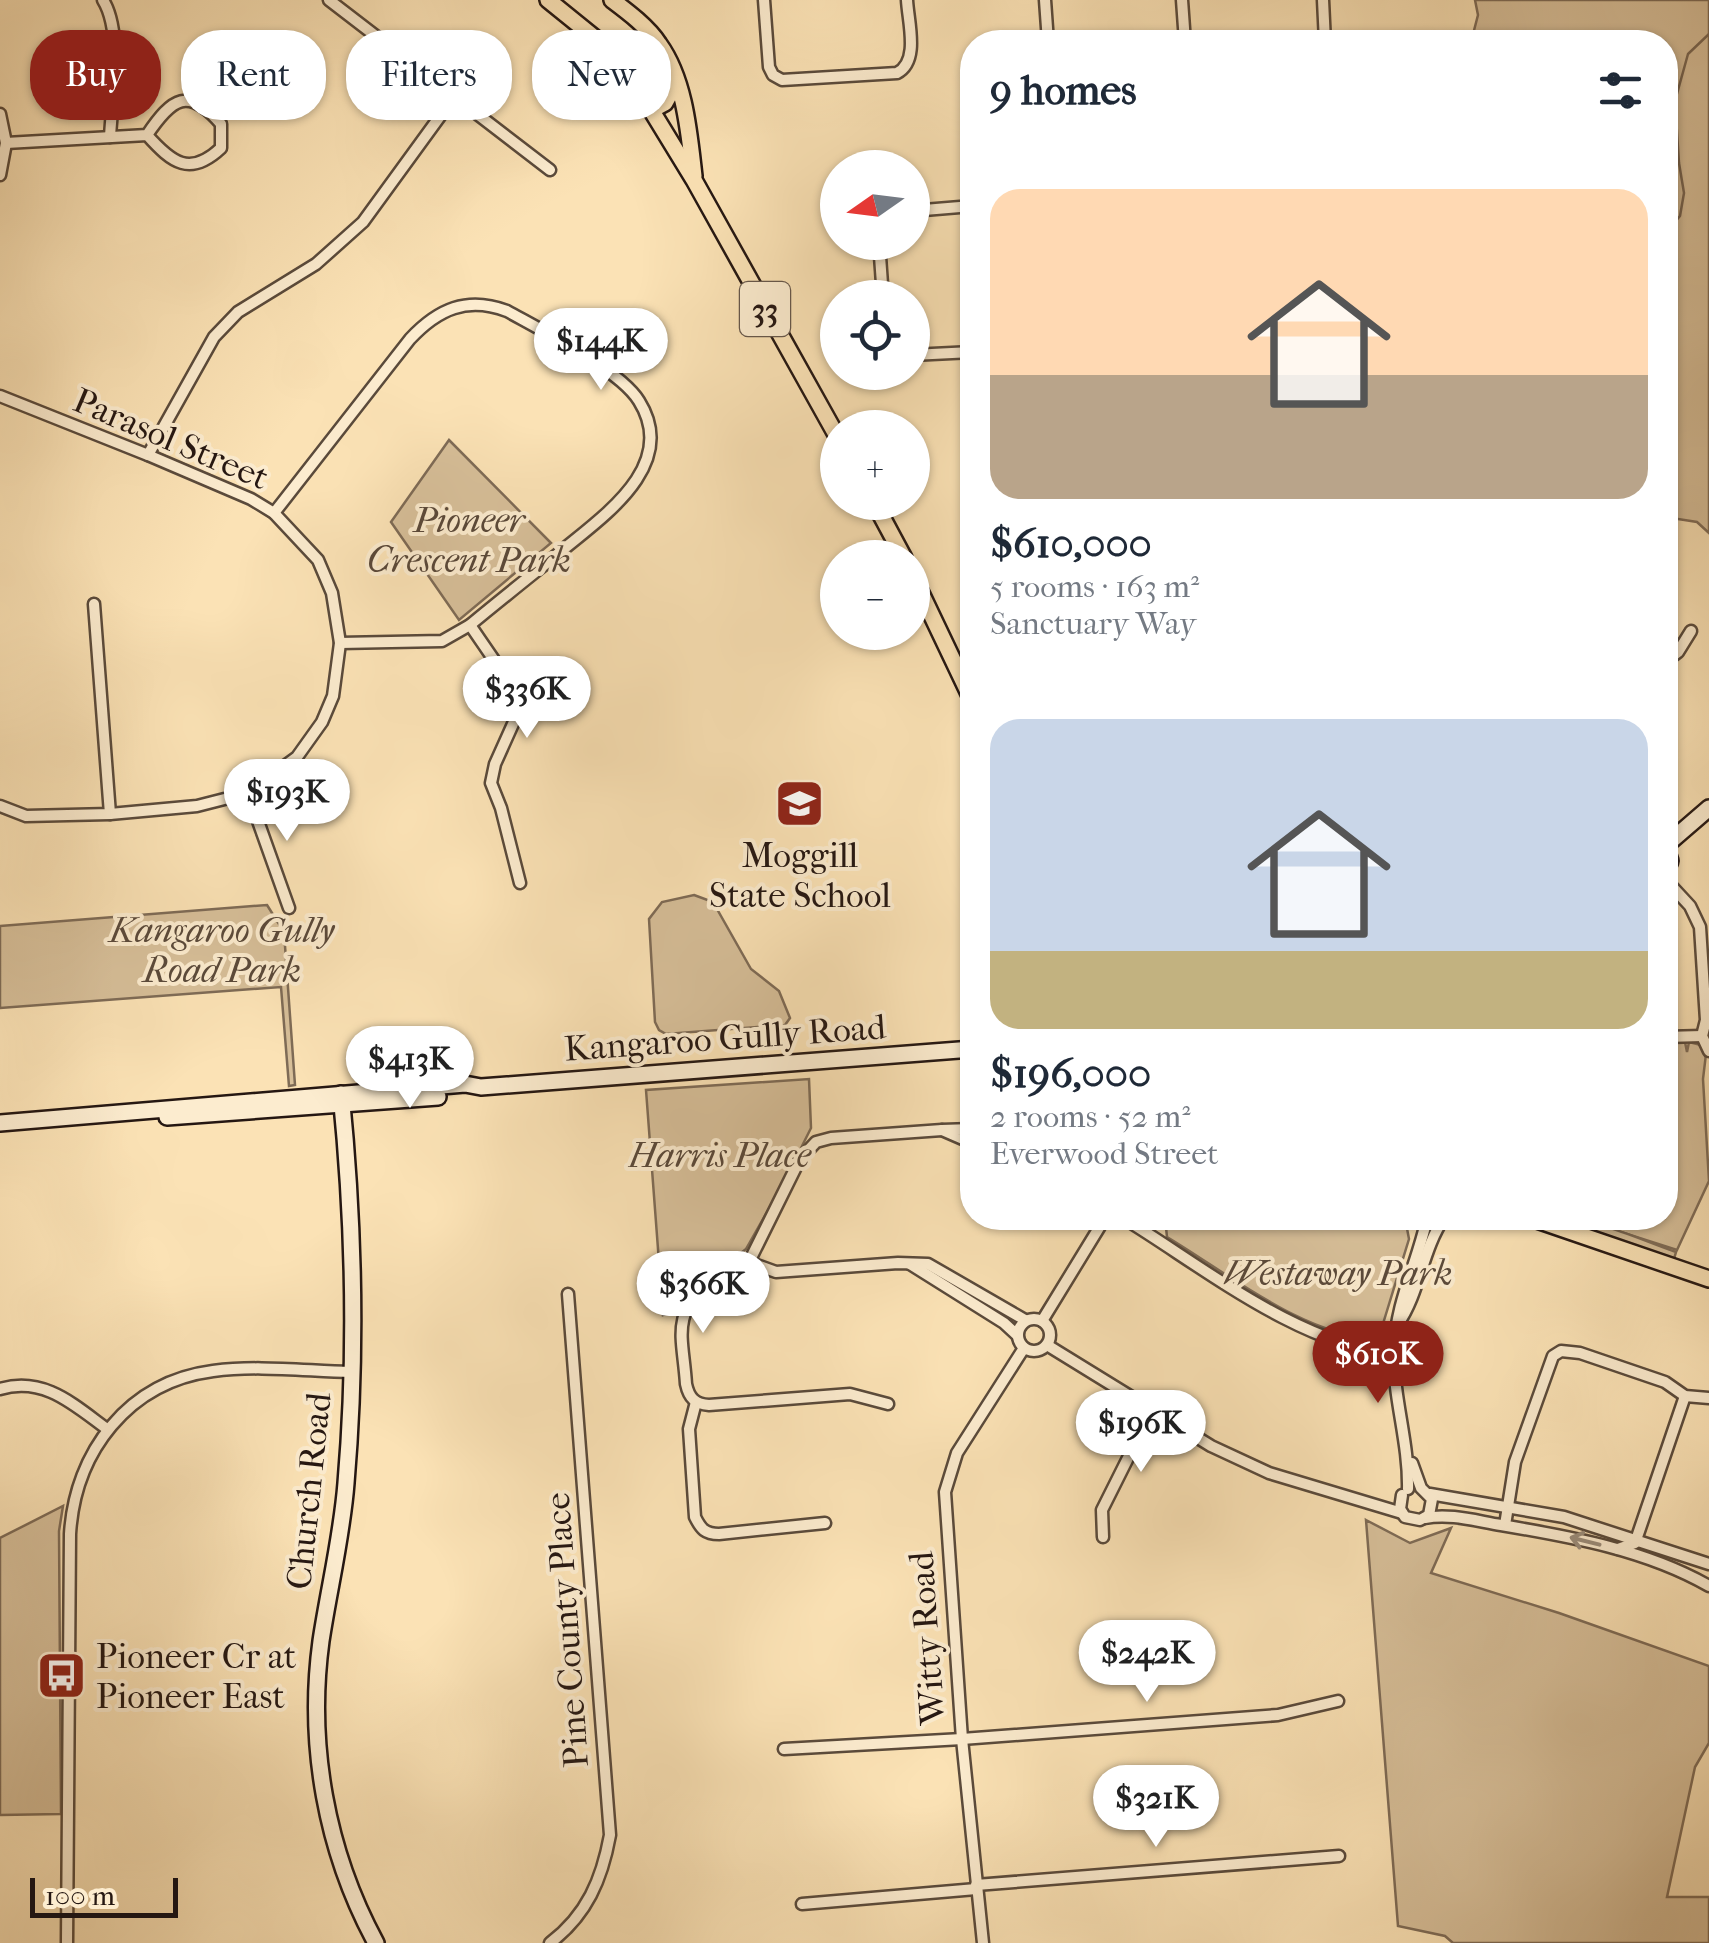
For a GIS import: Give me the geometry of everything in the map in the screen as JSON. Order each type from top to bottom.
[{"type":"main road","name":"33","points":[[548,0],[584,30]]},
{"type":"main road","name":"33","points":[[612,0],[659,42],[676,82],[689,132],[694,180]]},
{"type":"main road","points":[[671,92],[676,82]]},
{"type":"main road","name":"33","points":[[658,120],[822,410]]},
{"type":"main road","points":[[930,612],[960,675]]},
{"type":"main road","points":[[1678,835],[1709,808]]},
{"type":"main road","name":"Kangaroo Gully Road","points":[[0,1123],[114,1115],[128,1119],[341,1100],[466,1094],[481,1087],[960,1050]]},
{"type":"main road","name":"Church Road","points":[[341,1100],[353,1258],[351,1372],[346,1482],[318,1673],[318,1749],[326,1804],[341,1863],[376,1943]]},
{"type":"main road","points":[[1566,1230],[1709,1278]]},
{"type":"street","points":[[103,0],[111,13],[114,68],[110,137]]},
{"type":"street","points":[[330,0],[368,30]]},
{"type":"street","points":[[764,0],[769,67],[772,75],[782,80],[897,72],[907,68],[911,59],[907,0]]},
{"type":"street","points":[[1045,0],[1047,30]]},
{"type":"street","points":[[1182,0],[1184,30]]},
{"type":"street","points":[[1322,0],[1324,30]]},
{"type":"street","points":[[184,100],[205,105],[221,124],[221,148],[206,162],[189,166],[164,155],[147,135],[165,109],[184,100]]},
{"type":"street","points":[[0,114],[6,143],[0,175]]},
{"type":"street","points":[[148,455],[214,337],[238,312],[316,264],[363,222],[438,120]]},
{"type":"street","points":[[483,120],[550,170]]},
{"type":"street","points":[[6,143],[147,135]]},
{"type":"street","points":[[930,210],[960,207]]},
{"type":"street","points":[[274,513],[428,320],[448,308],[470,303],[507,310],[607,371],[639,400],[652,434],[642,471],[623,500],[470,626],[442,642],[340,643]]},
{"type":"street","points":[[930,354],[960,353]]},
{"type":"street","name":"Parasol Street","points":[[0,396],[148,455],[251,499],[274,513],[318,560],[332,593],[340,643],[333,696],[322,722],[297,757],[248,793],[197,806],[110,814],[26,816],[0,806]]},
{"type":"street","points":[[94,604],[110,814]]},
{"type":"street","points":[[470,626],[518,695],[516,715],[491,783],[520,884]]},
{"type":"street","points":[[1678,652],[1691,631]]},
{"type":"street","points":[[248,793],[289,908]]},
{"type":"street","points":[[1678,892],[1700,927],[1706,1020],[1702,1036],[1709,1051]]},
{"type":"street","points":[[1695,914],[1709,910]]},
{"type":"street","points":[[1678,1036],[1702,1036]]},
{"type":"street","points":[[749,1262],[800,1159],[816,1142],[960,1129]]},
{"type":"street","points":[[942,1130],[960,1138]]},
{"type":"street","points":[[1042,1321],[1098,1230]]},
{"type":"street","points":[[1143,1230],[1286,1318],[1331,1340],[1369,1352],[1394,1354]]},
{"type":"street","points":[[1422,1230],[1398,1306],[1394,1354],[1395,1384],[1408,1452],[1432,1510],[1425,1518]]},
{"type":"street","points":[[1398,1325],[1436,1230]]},
{"type":"street","points":[[888,1404],[850,1394],[709,1405],[696,1402],[686,1384],[682,1320],[690,1298],[732,1264],[749,1262],[776,1272],[910,1263],[938,1268],[1025,1320],[1042,1321],[1049,1329],[1047,1344],[1039,1351],[1024,1348],[1011,1328],[910,1263]]},
{"type":"street","name":"Pine County Place","points":[[550,1943],[586,1907],[603,1873],[610,1835],[568,1294]]},
{"type":"street","points":[[1017,1336],[1025,1320]]},
{"type":"street","points":[[1047,1344],[1210,1446],[1270,1473],[1402,1513],[1415,1521],[1447,1516],[1618,1549],[1709,1586]]},
{"type":"street","name":"Witty Road","points":[[984,1943],[962,1740],[945,1492],[957,1453],[1024,1348]]},
{"type":"street","points":[[1505,1525],[1515,1462],[1553,1356],[1561,1351],[1580,1353],[1665,1382],[1685,1396],[1709,1398]]},
{"type":"street","points":[[67,1943],[71,1516],[79,1479],[107,1429],[144,1396],[196,1374],[236,1370],[351,1372]]},
{"type":"street","points":[[0,1389],[15,1385],[49,1389],[107,1429]]},
{"type":"street","points":[[1618,1549],[1635,1543],[1685,1396]]},
{"type":"street","points":[[696,1402],[689,1429],[695,1517],[700,1527],[708,1534],[719,1534],[826,1523]]},
{"type":"street","points":[[1103,1537],[1102,1510],[1152,1410]]},
{"type":"street","points":[[1402,1513],[1408,1452]]},
{"type":"street","points":[[1359,1500],[1425,1491],[1508,1506],[1636,1538],[1709,1564]]},
{"type":"street","points":[[784,1749],[962,1740],[1278,1714],[1338,1701]]},
{"type":"street","points":[[802,1904],[1340,1856]]},
{"type":"green space","points":[[1475,0],[1709,0],[1709,533],[1697,522],[1678,519],[1678,30],[1474,30],[1478,15]]},
{"type":"green space","name":"Pioneer Crescent Park","points":[[449,440],[551,543],[459,620],[391,522]]},
{"type":"green space","points":[[694,895],[713,902],[751,969],[779,991],[790,1018],[785,1025],[666,1034],[659,1030],[655,1022],[649,919],[662,902]]},
{"type":"green space","name":"Kangaroo Gully Road Park","points":[[267,905],[284,932],[295,1085],[289,1086],[281,987],[0,1008],[0,926]]},
{"type":"green space","points":[[1678,1042],[1685,1042],[1687,1052],[1689,1042],[1701,1045],[1706,1054],[1703,1079],[1709,1181],[1677,1250],[1614,1230],[1678,1230]]},
{"type":"green space","name":"Harris Place","points":[[809,1079],[811,1128],[746,1249],[684,1299],[678,1310],[663,1315],[646,1090]]},
{"type":"green space","name":"Westaway Park","points":[[1166,1230],[1407,1230],[1409,1239],[1378,1340],[1322,1327],[1295,1315],[1167,1237]]},
{"type":"green space","points":[[1589,1230],[1616,1230],[1676,1252],[1674,1259]]},
{"type":"green space","points":[[63,1506],[59,1531],[61,1814],[0,1815],[0,1538]]},
{"type":"green space","points":[[1366,1520],[1410,1543],[1451,1528],[1431,1573],[1709,1666],[1709,1743],[1695,1767],[1667,1897],[1709,1897],[1709,1943],[1453,1943],[1445,1936],[1398,1926]]},
{"type":"waterway","points":[[1678,90],[1688,54],[1709,34]]},
{"type":"waterway","points":[[1678,148],[1684,193],[1678,218]]},
{"type":"place","name":"Moggill State School","points":[[800,803]]},
{"type":"place","name":"Pioneer Cr at Pioneer East","points":[[61,1676]]}]
